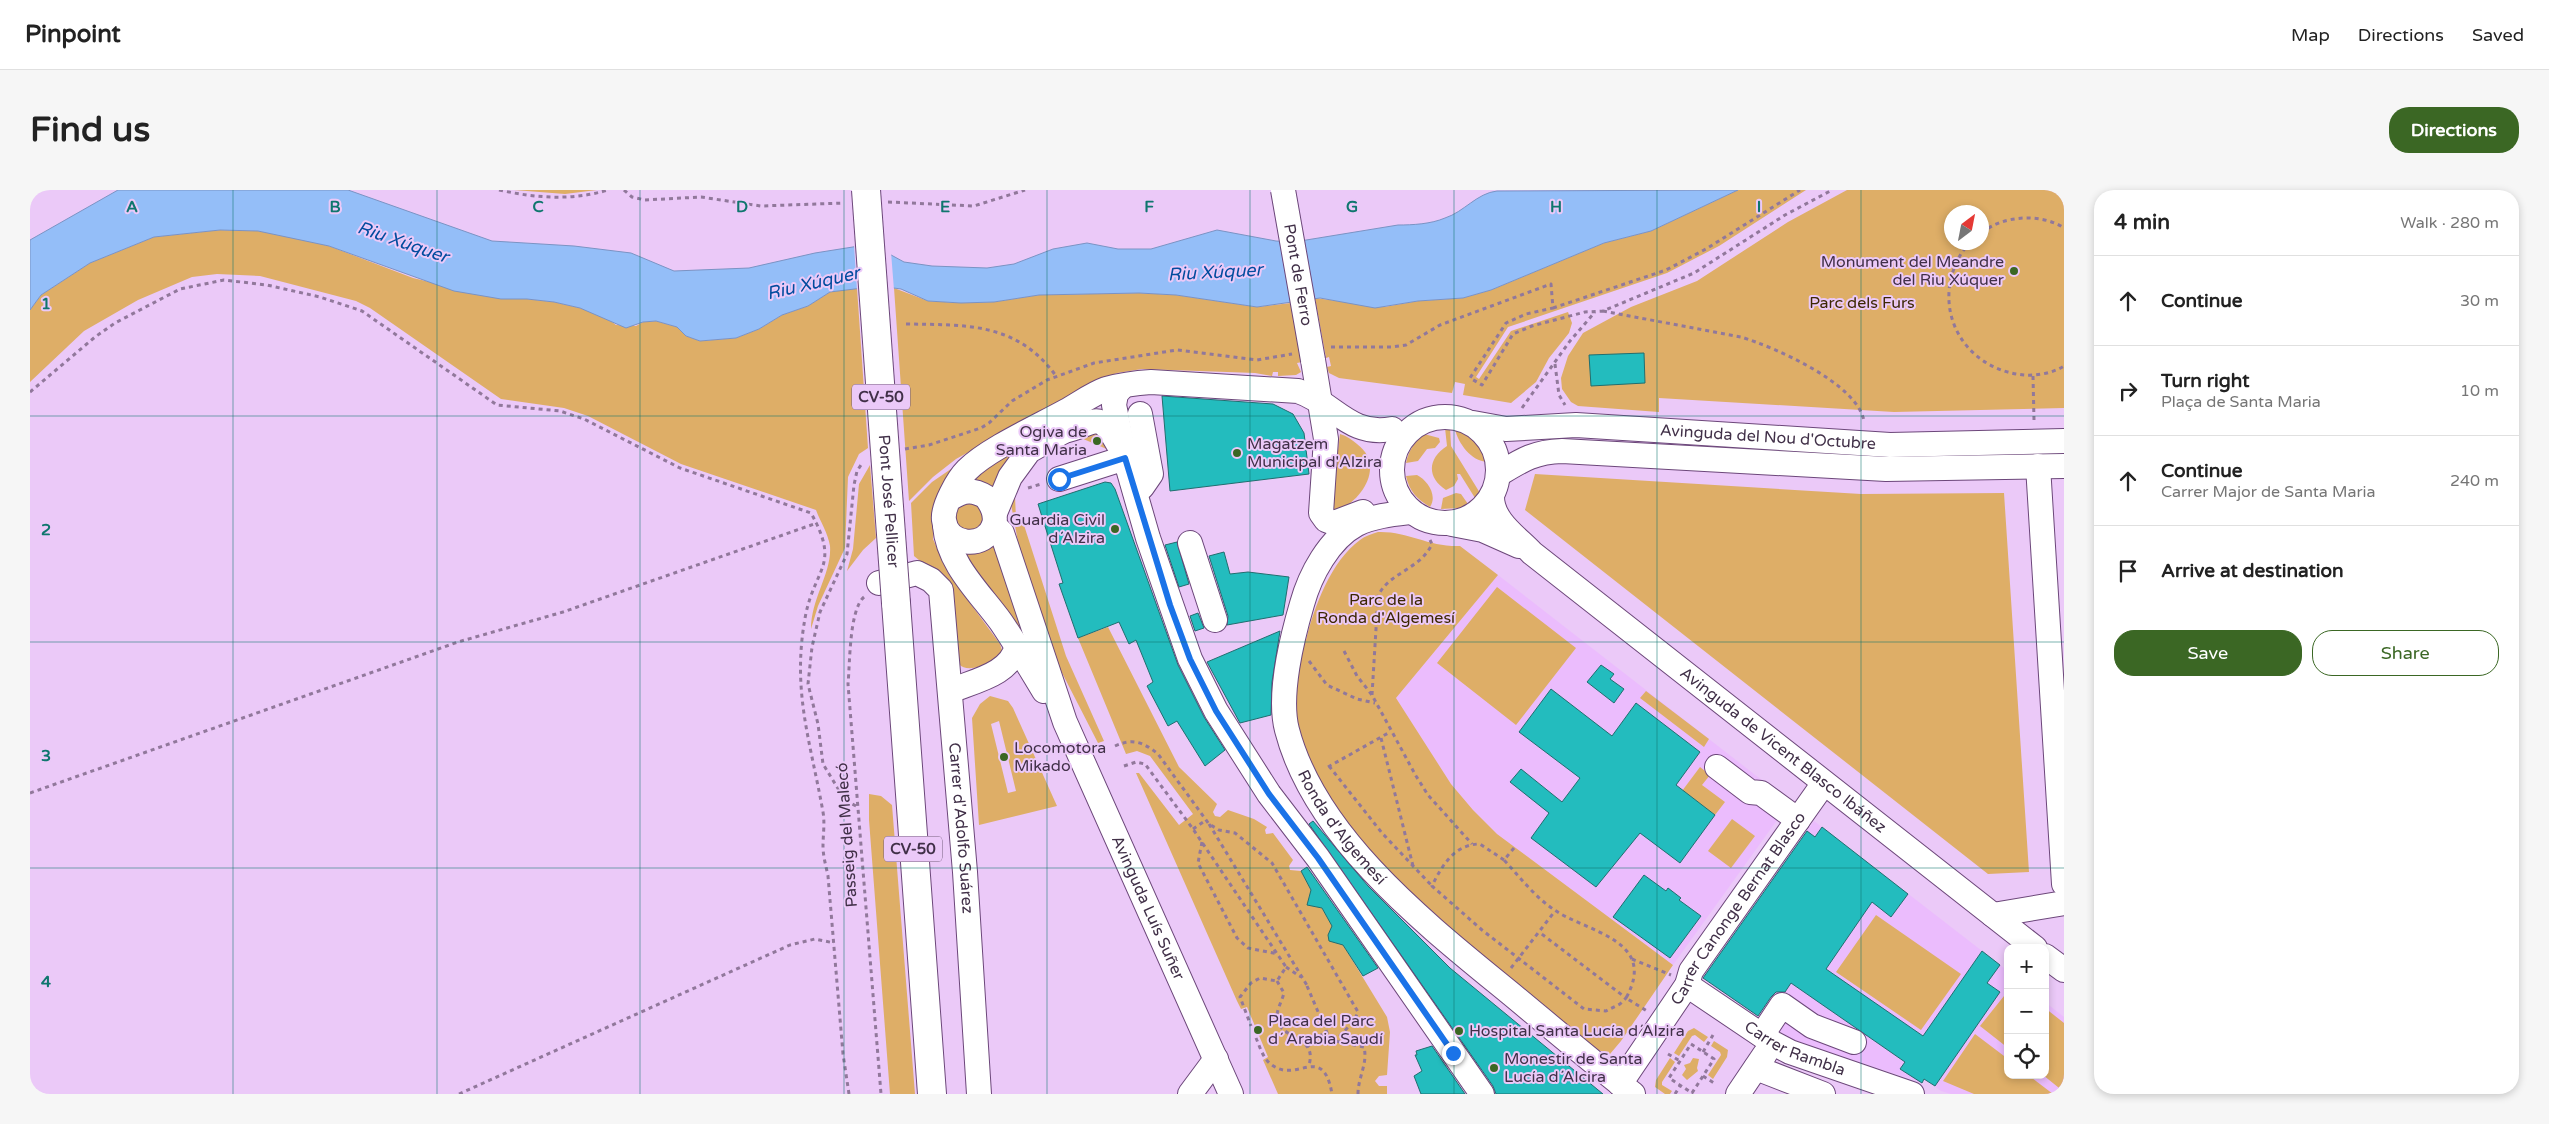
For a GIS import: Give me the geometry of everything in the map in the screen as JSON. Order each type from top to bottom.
[{"type":"main road","name":"Pont José Pellicer","points":[[865,198],[932,1094]]},
{"type":"street","name":"Pont de Ferro","points":[[1283,190],[1318,354]]},
{"type":"street","points":[[1120,390],[1075,419],[1064,431],[1029,451],[1010,477],[994,519],[983,539],[968,543],[949,533],[943,515],[956,484],[968,469],[1105,390],[1120,390],[1151,382],[1290,391],[1309,395],[1319,400],[1330,411],[1361,428],[1376,431],[1451,416],[1473,423],[1491,443],[1497,457],[1499,474],[1492,497],[1482,510],[1468,519],[1452,524],[1438,523],[1406,507],[1365,511],[1338,523],[1330,522],[1322,516],[1320,502],[1326,461],[1326,439],[1319,400],[1318,354]]},
{"type":"street","points":[[1318,354],[1325,386],[1336,400],[1362,418],[1392,429]]},
{"type":"street","points":[[1120,390],[1114,405],[1124,456],[1170,605],[1190,659],[1216,711],[1269,794],[1324,866],[1480,1093]]},
{"type":"street","points":[[1135,492],[1142,487],[1151,474],[1140,414]]},
{"type":"street","points":[[1064,431],[1079,428],[1090,422],[1100,421],[1108,424],[1124,456]]},
{"type":"street","points":[[1406,507],[1392,477],[1392,464],[1402,439],[1422,422]]},
{"type":"street","name":"Avinguda del Nou d'Octubre","points":[[1473,423],[1506,429],[1576,425],[1890,445],[2064,441]]},
{"type":"street","name":"Avinguda del Nou d'Octubre","points":[[1499,474],[1524,458],[1542,452],[1562,451],[1886,469],[2064,466]]},
{"type":"street","points":[[1059,479],[1124,456]]},
{"type":"street","points":[[2038,466],[2064,884]]},
{"type":"street","points":[[951,498],[964,491],[978,492],[986,497],[994,519]]},
{"type":"street","name":"Avinguda de Vicent Blasco Ibáñez","points":[[1492,497],[1492,505],[1499,519],[1532,552],[2031,944]]},
{"type":"street","name":"Ronda d'Algemesí","points":[[1406,507],[1394,514],[1357,524],[1330,550],[1312,575],[1297,620],[1286,688],[1286,728],[1297,760],[1313,795],[1356,850],[1403,902],[1626,1089]]},
{"type":"street","name":"Avinguda Luís Suñer","points":[[994,519],[1002,533],[1064,722],[1232,1094]]},
{"type":"street","name":"Avinguda de Vicent Blasco Ibáñez","points":[[1452,524],[1483,530],[1532,552]]},
{"type":"street","name":"Avinguda Luís Suñer","points":[[945,525],[946,540],[957,562],[1016,645],[1064,722]]},
{"type":"street","points":[[1190,542],[1215,620]]},
{"type":"street","name":"Carrer d'Adolfo Suárez","points":[[879,583],[917,573],[931,580],[941,590],[965,872],[979,1094]]},
{"type":"street","points":[[1170,605],[1207,594]]},
{"type":"street","points":[[950,691],[992,674],[1007,665],[1015,656],[1016,645]]},
{"type":"street","points":[[992,674],[1013,676],[1047,695]]},
{"type":"street","points":[[1717,767],[1750,792],[1761,793],[1798,820]]},
{"type":"street","name":"Carrer Canonge Bernat Blasco","points":[[1626,1089],[1679,980],[1691,971],[1824,783]]},
{"type":"street","points":[[1993,914],[2053,905],[2039,944]]},
{"type":"street","name":"Avinguda de Vicent Blasco Ibáñez","points":[[2049,958],[2064,970]]},
{"type":"street","name":"Carrer Rambla","points":[[1679,980],[1767,1039],[1790,1052],[1912,1094]]},
{"type":"street","points":[[1738,1094],[1756,1068],[1782,1005],[1812,1026],[1854,1042]]},
{"type":"street","points":[[1190,1094],[1216,1059]]},
{"type":"street","points":[[1756,1068],[1823,1094]]},
{"type":"path","points":[[499,190],[529,196],[559,198],[608,190]]},
{"type":"path","points":[[624,190],[632,197],[645,200],[701,197],[761,206],[865,198],[974,206],[1025,190]]},
{"type":"path","points":[[1800,190],[1673,267],[1553,308],[1526,314],[1506,323],[1470,378],[1482,385],[1514,334],[1532,326],[1585,312],[1603,311],[1732,335],[1763,344],[1807,365],[1827,379],[1862,411],[1864,421]]},
{"type":"path","points":[[1603,311],[1694,273],[1785,215],[1832,190]]},
{"type":"path","points":[[1989,230],[2009,220],[2035,218],[2064,228]]},
{"type":"path","points":[[1963,250],[1952,270],[1948,295],[1952,321],[1964,345],[1983,362],[2007,374],[2033,376],[2058,370],[2064,366]]},
{"type":"path","points":[[30,392],[95,336],[129,315],[180,289],[224,280],[267,285],[320,297],[362,311],[497,405],[543,408],[584,419],[680,468],[811,513],[825,544],[825,558],[822,575],[807,611],[799,672],[807,740],[823,814],[823,847],[835,943],[843,1054],[849,1094]]},
{"type":"path","points":[[1318,354],[1343,345],[1391,348],[1406,345],[1440,325],[1551,284],[1553,308]]},
{"type":"path","points":[[1522,408],[1570,341],[1595,311]]},
{"type":"path","points":[[906,324],[945,324],[995,330],[1032,349],[1045,360],[1056,376]]},
{"type":"path","points":[[1555,364],[1559,395],[1570,411]]},
{"type":"path","points":[[2033,376],[2034,420]]},
{"type":"path","points":[[857,806],[844,800],[823,764],[818,724],[808,684],[812,647],[820,612],[847,554],[855,477],[869,456]]},
{"type":"path","points":[[30,793],[458,642],[563,612],[817,523]]},
{"type":"path","points":[[1372,696],[1378,596],[1382,587],[1392,578],[1423,558],[1432,544],[1430,540]]},
{"type":"path","name":"Passeig del Malecó","points":[[879,583],[859,601],[852,630],[848,684],[881,1094]]},
{"type":"path","points":[[1344,650],[1357,676],[1372,696],[1390,732],[1428,795],[1472,844]]},
{"type":"path","points":[[1308,658],[1327,685],[1357,699],[1375,703]]},
{"type":"path","points":[[1321,770],[1390,732]]},
{"type":"path","points":[[1381,738],[1413,867]]},
{"type":"path","points":[[1115,746],[1127,741],[1136,741],[1158,754],[1209,824],[1308,987],[1326,1031],[1335,1041],[1364,1047],[1366,1056],[1360,1074],[1358,1094]]},
{"type":"path","points":[[1124,766],[1136,762],[1144,764],[1193,829],[1286,967],[1300,976],[1308,987]]},
{"type":"path","points":[[1329,766],[1382,833],[1413,867],[1432,886],[1482,930],[1584,1009],[1606,1011],[1620,1004],[1626,998],[1634,978],[1632,959],[1622,945],[1608,935],[1555,911],[1504,860],[1480,844],[1461,847],[1453,853],[1441,868],[1432,886]]},
{"type":"path","points":[[1193,829],[1206,820]]},
{"type":"path","points":[[1209,824],[1219,830],[1235,833],[1272,863],[1358,1012],[1354,1021],[1335,1041]]},
{"type":"path","points":[[1202,842],[1198,863],[1237,938],[1248,948],[1278,954]]},
{"type":"path","points":[[1504,860],[1514,848]]},
{"type":"path","points":[[1510,970],[1555,911]]},
{"type":"path","points":[[1539,932],[1626,998],[1647,1011]]},
{"type":"path","points":[[459,1094],[790,945],[815,939],[835,943]]},
{"type":"path","points":[[1632,959],[1679,980]]},
{"type":"path","points":[[1277,981],[1286,967]]},
{"type":"path","points":[[1251,1026],[1240,997],[1251,983],[1260,978],[1277,981],[1284,993],[1277,1016],[1279,1024],[1282,1031],[1297,1037],[1307,1047],[1310,1056],[1309,1065]]},
{"type":"path","points":[[1307,1047],[1326,1031]]},
{"type":"path","points":[[1703,1052],[1713,1035]]},
{"type":"path","points":[[1256,1038],[1271,1065],[1288,1070],[1309,1065],[1316,1066],[1324,1071],[1329,1079],[1332,1094]]},
{"type":"path","points":[[1691,1044],[1703,1052],[1714,1059],[1692,1093],[1669,1078],[1691,1044]]},
{"type":"path","points":[[1668,1054],[1680,1061]]},
{"type":"path","points":[[1703,1076],[1714,1084]]},
{"type":"path","points":[[1675,1094],[1680,1086]]},
{"type":"shaded area","points":[[1498,575],[1790,802],[1673,965],[1497,834],[1451,784],[1396,698]]},
{"type":"shaded area","points":[[1814,821],[2004,968],[2004,1079],[2049,1079],[2049,1005],[2064,1017],[2064,1094],[1951,1094],[1941,1091],[1925,1079],[1922,1083],[1791,1039],[1703,977]]},
{"type":"green space","points":[[514,190],[597,190],[565,194]]},
{"type":"green space","points":[[1738,190],[1806,190],[1719,246],[1667,273],[1508,327],[1476,377],[1479,379],[1511,331],[1568,312],[1572,323],[1569,333],[1549,358],[1536,382],[1511,403],[1463,395],[1465,384],[1455,382],[1452,393],[1339,378],[1329,373],[1327,367],[1331,366],[1329,357],[1326,358],[1315,298],[1384,307],[1418,301],[1463,298],[1491,290],[1604,243],[1651,231]]},
{"type":"green space","name":"Parc dels Furs","points":[[1847,190],[2064,190],[2064,408],[1894,412],[1659,398],[1659,412],[1578,406],[1571,402],[1562,389],[1561,378],[1568,356],[1583,333],[1631,307],[1697,281],[1788,222]]},
{"type":"green space","points":[[220,230],[258,231],[292,237],[329,246],[413,278],[501,299],[554,302],[580,308],[607,318],[616,325],[636,326],[643,322],[656,321],[677,327],[686,336],[700,341],[736,338],[759,329],[782,315],[808,306],[830,292],[857,288],[868,448],[859,454],[848,477],[845,548],[818,606],[811,629],[814,607],[830,556],[829,541],[816,510],[681,464],[588,416],[564,408],[501,399],[370,308],[356,301],[260,276],[217,274],[192,277],[138,300],[84,331],[30,382],[30,310],[41,295],[90,263],[154,237]]},
{"type":"green space","points":[[894,288],[928,301],[961,303],[994,302],[1039,295],[1139,293],[1176,295],[1257,307],[1291,303],[1302,362],[1297,363],[1301,372],[1296,375],[1278,376],[1278,372],[1273,372],[1272,376],[1255,373],[1142,369],[1117,373],[1101,379],[956,459],[933,477],[909,501]]},
{"type":"green space","points":[[1450,427],[1451,446],[1480,493],[1475,498],[1460,474],[1457,474],[1458,479],[1454,486],[1446,490],[1435,479],[1433,474],[1433,462],[1436,456],[1447,446],[1445,428]]},
{"type":"green space","points":[[1455,429],[1467,434],[1476,441],[1487,462],[1481,461],[1466,450],[1459,440]]},
{"type":"green space","points":[[1098,433],[1109,450],[1081,438],[1088,434]]},
{"type":"green space","points":[[1340,434],[1357,444],[1365,452],[1370,472],[1362,491],[1355,499],[1337,511],[1331,508]]},
{"type":"green space","points":[[1424,434],[1439,438],[1440,442],[1435,448],[1427,449],[1418,461],[1406,463],[1412,447]]},
{"type":"green space","points":[[1019,450],[997,493],[970,481],[994,463]]},
{"type":"green space","points":[[964,460],[938,500],[933,539],[948,573],[1000,644],[1003,653],[994,660],[975,668],[963,667],[959,664],[959,653],[954,653],[925,565],[914,556],[911,503],[932,482]]},
{"type":"green space","points":[[870,465],[876,538],[863,550],[847,571],[853,549],[859,484]]},
{"type":"green space","points":[[1535,474],[1861,494],[2004,493],[2029,872],[1988,874],[1525,510]]},
{"type":"green space","points":[[1417,475],[1430,488],[1433,498],[1430,507],[1417,498],[1409,486],[1406,476]]},
{"type":"green space","points":[[1022,481],[1015,496],[1016,519],[1019,518],[1020,523],[1023,522],[1066,656],[1104,741],[1098,743],[1057,663],[1020,553],[1011,504],[1011,494]]},
{"type":"green space","points":[[1456,493],[1461,494],[1468,504],[1460,508],[1441,509],[1443,498]]},
{"type":"green space","points":[[972,498],[989,513],[980,533],[957,531],[952,509]]},
{"type":"green space","name":"Parc de la Ronda d'Algemesí","points":[[1378,532],[1389,532],[1449,546],[1460,546],[1498,575],[1396,698],[1451,784],[1497,834],[1673,965],[1610,1054],[1598,1050],[1514,982],[1392,874],[1372,854],[1337,811],[1310,763],[1298,725],[1296,701],[1301,639],[1306,640],[1319,599],[1340,560],[1360,540]]},
{"type":"green space","points":[[994,545],[1033,648],[958,551],[989,548]]},
{"type":"green space","points":[[1497,587],[1576,648],[1516,725],[1437,663]]},
{"type":"green space","points":[[1108,627],[1179,767],[1217,804],[1213,812],[1215,816],[1220,817],[1228,810],[1254,819],[1267,827],[1265,830],[1266,834],[1273,833],[1293,860],[1289,866],[1290,870],[1301,871],[1313,894],[1309,897],[1309,904],[1316,907],[1320,905],[1334,929],[1330,931],[1329,939],[1335,943],[1340,940],[1387,1017],[1390,1032],[1387,1075],[1379,1076],[1375,1081],[1379,1086],[1387,1086],[1387,1094],[1278,1094],[1263,1060],[1268,1057],[1247,1007],[1241,1009],[1237,1001],[1136,773],[1139,773],[1179,825],[1193,814],[1150,756],[1137,751],[1126,754],[1078,638]]},
{"type":"green space","points":[[1646,691],[1709,739],[1704,747],[1640,698]]},
{"type":"green space","points":[[990,696],[1008,701],[1013,708],[1057,806],[979,825],[972,718],[980,704]],"holes":[[[999,721],[1016,791],[1008,793],[991,724]]]},
{"type":"green space","points":[[1700,767],[1710,775],[1702,785],[1725,802],[1715,815],[1690,796],[1670,807]]},
{"type":"green space","points":[[869,794],[881,796],[892,805],[915,1094],[890,1094],[869,820]]},
{"type":"green space","points":[[1732,819],[1755,836],[1731,868],[1708,851]]},
{"type":"green space","points":[[1876,915],[1961,974],[1921,1030],[1836,972]]},
{"type":"green space","points":[[2004,996],[2004,1045],[1980,1026]]},
{"type":"green space","points":[[2049,1011],[2064,1023],[2064,1092],[2048,1079]]},
{"type":"green space","points":[[1694,1028],[1708,1037],[1704,1042],[1695,1035],[1692,1036],[1679,1056],[1674,1053],[1688,1031]]},
{"type":"green space","points":[[1975,1034],[2004,1056],[2004,1079],[2033,1079],[2053,1094],[1974,1094],[1943,1081]]},
{"type":"green space","points":[[1714,1041],[1728,1050],[1727,1057],[1713,1079],[1708,1075],[1721,1055],[1720,1052],[1711,1046]]},
{"type":"green space","points":[[1670,1058],[1675,1062],[1662,1085],[1672,1091],[1670,1094],[1665,1094],[1655,1087],[1656,1080]]},
{"type":"green space","points":[[1693,1058],[1699,1059],[1698,1071],[1687,1080],[1682,1075],[1686,1069],[1684,1065],[1690,1063]]},
{"type":"water","name":"Riu Xúquer","points":[[118,190],[348,190],[492,241],[574,246],[631,253],[674,271],[749,268],[815,253],[859,246],[882,250],[904,262],[932,266],[987,268],[1014,264],[1053,249],[1087,243],[1118,249],[1151,249],[1217,230],[1276,241],[1294,242],[1398,225],[1428,223],[1452,215],[1483,195],[1497,191],[1738,190],[1651,231],[1604,243],[1491,290],[1463,298],[1418,301],[1375,308],[1320,298],[1257,307],[1176,295],[1139,293],[1039,295],[994,302],[961,303],[928,301],[901,289],[879,286],[830,292],[808,306],[782,315],[759,329],[736,338],[700,341],[686,336],[677,327],[656,321],[643,322],[626,328],[580,308],[554,302],[501,299],[454,291],[329,246],[258,231],[220,230],[154,237],[90,263],[41,295],[30,310],[30,240]]},
{"type":"pier","points":[[859,244],[891,252],[894,290],[879,288],[857,290],[854,245]]},
{"type":"building","points":[[1644,353],[1645,383],[1591,386],[1589,355]]},
{"type":"building","name":"Magatzem Municipal d'Alzira","points":[[1162,396],[1273,404],[1293,414],[1304,433],[1309,474],[1170,491]]},
{"type":"building","points":[[1105,482],[1111,483],[1115,489],[1178,665],[1204,717],[1225,750],[1205,766],[1177,721],[1168,726],[1147,686],[1153,682],[1136,640],[1129,644],[1119,622],[1078,638],[1059,584],[1063,583],[1038,504]]},
{"type":"building","points":[[1177,542],[1189,584],[1179,587],[1165,545]]},
{"type":"building","points":[[1224,552],[1230,574],[1248,572],[1289,577],[1283,615],[1227,625],[1228,616],[1209,556]]},
{"type":"building","points":[[1198,613],[1204,628],[1195,631],[1190,616]]},
{"type":"building","points":[[1280,631],[1272,682],[1271,715],[1240,723],[1207,662]]},
{"type":"building","points":[[1601,665],[1614,674],[1610,679],[1624,689],[1614,703],[1587,682]]},
{"type":"building","points":[[1551,689],[1612,736],[1636,703],[1700,752],[1676,785],[1715,815],[1680,863],[1640,833],[1596,887],[1531,838],[1549,813],[1510,782],[1521,769],[1562,802],[1580,778],[1519,732]]},
{"type":"building","points":[[1313,821],[1368,886],[1450,968],[1603,1094],[1496,1094],[1493,1086],[1309,824]]},
{"type":"building","points":[[1822,827],[1908,894],[1891,917],[1872,902],[1826,969],[1923,1036],[1982,951],[2000,965],[1987,983],[2000,992],[1935,1086],[1924,1079],[1922,1083],[1900,1069],[1905,1062],[1791,983],[1785,992],[1776,992],[1771,997],[1758,1016],[1703,978],[1807,831],[1815,837]]},
{"type":"building","points":[[1307,867],[1378,968],[1363,976],[1343,945],[1329,941],[1328,935],[1332,926],[1322,908],[1307,905],[1311,890],[1301,871]]},
{"type":"building","points":[[1644,875],[1666,891],[1668,888],[1681,898],[1679,900],[1701,916],[1670,958],[1613,917]]},
{"type":"building","points":[[1432,1046],[1465,1094],[1421,1094],[1414,1076],[1422,1071],[1415,1055],[1417,1055],[1416,1051]]},
{"type":"place","name":"Monument del Meandre del Riu Xúquer","points":[[2014,271]]},
{"type":"place","name":"Ogiva de Santa Maria","points":[[1097,441]]},
{"type":"place","name":"Magatzem Municipal d'Alzira","points":[[1237,453]]},
{"type":"place","name":"Guardia Civil d´Alzira","points":[[1115,529]]},
{"type":"place","name":"Locomotora Mikado","points":[[1004,757]]},
{"type":"place","name":"Placa del Parc d´ Arabia Saudí","points":[[1258,1030]]},
{"type":"place","name":"Hospital Santa Lucía d´Alzira","points":[[1459,1031]]},
{"type":"place","name":"Monestir de Santa Lucía d´Alcira","points":[[1494,1068]]},
{"type":"route","points":[[1059,479],[1125,458],[1170,605],[1190,659],[1216,711],[1269,794],[1318,858],[1453,1053]]}]
